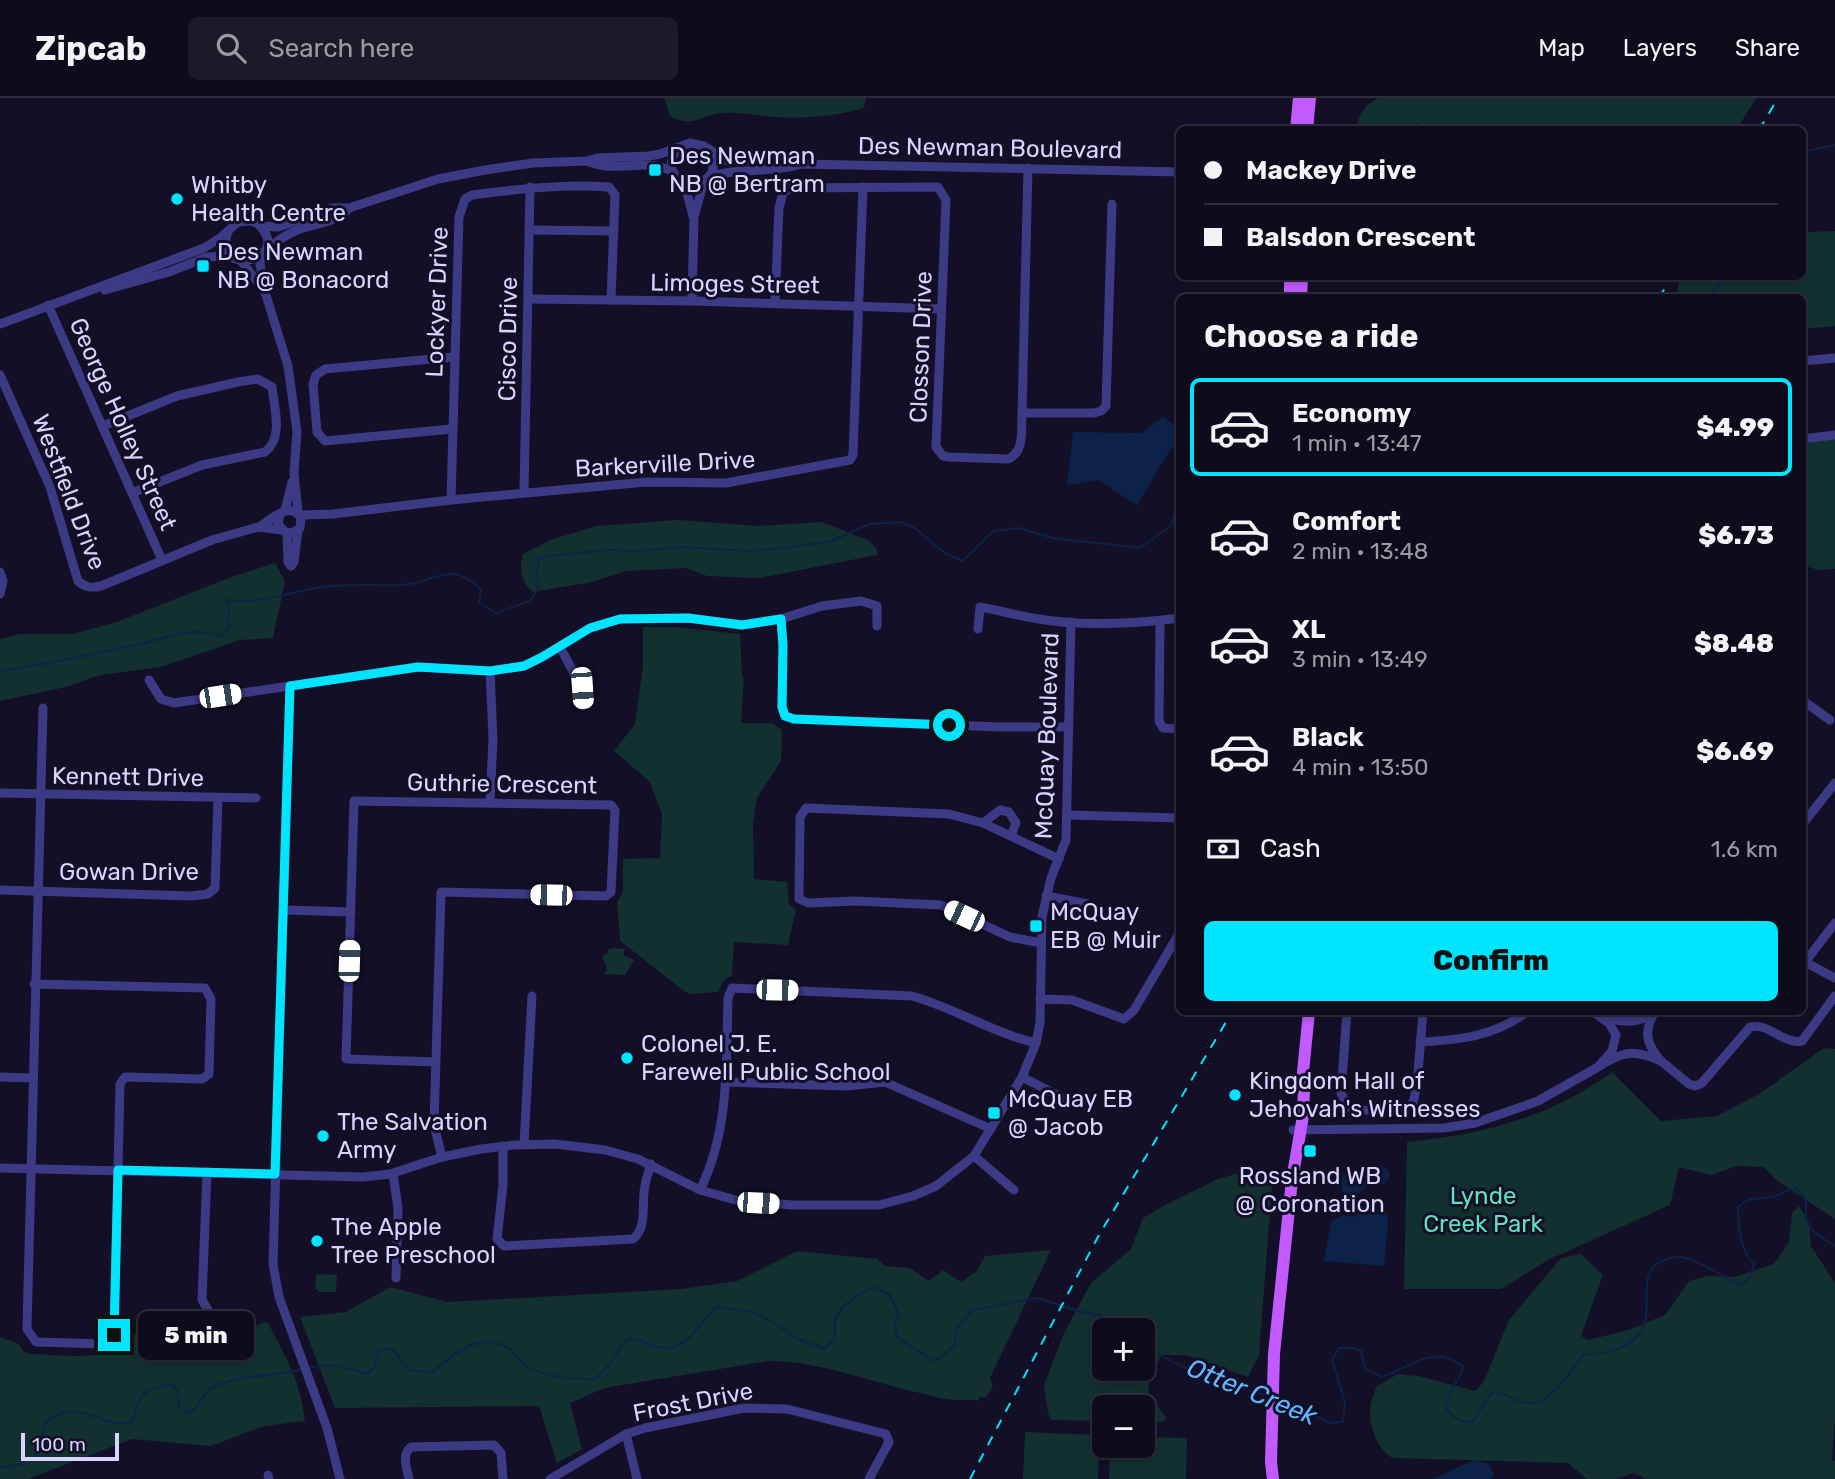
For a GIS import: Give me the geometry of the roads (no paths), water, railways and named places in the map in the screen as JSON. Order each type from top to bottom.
[{"type":"main road","points":[[1296,126],[1299,98]]},
{"type":"main road","points":[[1307,126],[1310,98]]},
{"type":"main road","points":[[1273,1479],[1272,1412],[1278,1297],[1304,1089],[1302,1082],[1309,1015]]},
{"type":"main road","points":[[1265,1479],[1265,1471],[1271,1462]]},
{"type":"street","points":[[0,324],[204,248],[238,222],[251,220],[278,227],[332,208],[349,208],[438,179],[533,163],[649,156],[697,143],[709,151],[713,165],[694,217],[692,300]]},
{"type":"street","points":[[678,148],[672,160],[677,177],[687,193],[694,217]]},
{"type":"street","name":"Des Newman Boulevard","points":[[709,151],[727,161],[789,159],[800,164]]},
{"type":"street","points":[[587,161],[599,167],[615,168],[656,165],[692,184],[706,180]]},
{"type":"street","name":"Des Newman Boulevard","points":[[706,180],[736,170],[790,168],[800,164],[1176,172]]},
{"type":"street","name":"Closson Drive","points":[[775,303],[779,208],[783,193],[791,188],[938,187],[946,200],[936,447],[943,456],[949,457],[1007,459],[1014,456],[1020,449],[1022,413],[1028,168]]},
{"type":"street","name":"Cisco Drive","points":[[524,492],[530,187]]},
{"type":"street","name":"Lockyer Drive","points":[[451,500],[459,217],[465,199],[472,195],[530,187],[609,187],[615,195],[611,300]]},
{"type":"street","name":"Barkerville Drive","points":[[284,531],[299,520],[333,514],[524,492],[646,482],[726,483],[850,460],[853,455],[863,187]]},
{"type":"street","points":[[1022,413],[1094,413],[1106,406],[1112,204]]},
{"type":"street","points":[[93,291],[100,292],[169,272],[208,257],[225,256],[251,261],[295,231],[338,217],[349,208]]},
{"type":"street","points":[[258,223],[266,234],[267,241],[260,264],[265,292],[288,366],[297,432],[294,473],[299,520],[294,562],[291,566],[288,562],[284,531],[278,521],[294,473]]},
{"type":"street","points":[[530,230],[614,231]]},
{"type":"street","points":[[228,231],[228,251],[239,260],[265,292]]},
{"type":"street","name":"Limoges Street","points":[[529,299],[692,300],[941,309]]},
{"type":"street","name":"George Holley Street","points":[[48,305],[162,560]]},
{"type":"street","points":[[452,429],[325,441],[317,432],[313,384],[316,375],[324,369],[454,357]]},
{"type":"street","points":[[1806,361],[1835,358]]},
{"type":"street","name":"Westfield Drive","points":[[0,375],[51,487],[78,581],[92,588],[101,586],[212,540],[258,527],[284,531]]},
{"type":"street","points":[[103,426],[177,396],[258,379],[272,387],[276,430],[274,442],[265,452],[202,465],[132,493]]},
{"type":"street","points":[[1806,438],[1835,435]]},
{"type":"street","points":[[258,527],[292,509],[299,520]]},
{"type":"street","points":[[0,572],[3,581],[0,594]]},
{"type":"street","points":[[149,680],[161,699],[174,704],[418,667],[490,671],[524,666],[590,628],[620,619],[688,618],[742,625],[781,619],[822,606],[861,601],[877,606],[877,626]]},
{"type":"street","points":[[978,629],[980,607],[1033,618],[1071,622]]},
{"type":"street","points":[[781,619],[782,707],[785,716],[794,719],[1069,727]]},
{"type":"street","name":"McQuay Boulevard","points":[[0,1168],[363,1177],[393,1174],[442,1157],[524,1144],[586,1147],[624,1155],[651,1164],[700,1190],[739,1201],[758,1203],[879,1205],[913,1196],[936,1186],[974,1156],[1022,1077],[1036,1042],[1040,1023],[1041,943],[1046,896],[1066,840],[1071,622],[1128,623],[1176,619]]},
{"type":"street","points":[[1160,621],[1159,721],[1163,729],[1176,729]]},
{"type":"street","points":[[561,647],[582,688],[583,706]]},
{"type":"street","points":[[490,671],[493,739],[490,802]]},
{"type":"street","points":[[290,686],[273,1248],[275,1282],[327,1428],[340,1479]]},
{"type":"street","points":[[1806,702],[1833,722]]},
{"type":"street","points":[[34,984],[205,988],[211,999],[209,1074],[202,1079],[125,1077],[120,1084],[114,1335],[104,1344],[36,1342],[27,1329],[30,1168],[36,891],[43,708]]},
{"type":"street","points":[[1806,820],[1835,783]]},
{"type":"street","name":"Kennett Drive","points":[[0,793],[256,798]]},
{"type":"street","name":"Gowan Drive","points":[[0,890],[208,894],[215,888],[218,799]]},
{"type":"street","name":"Guthrie Crescent","points":[[436,1062],[346,1059],[354,801],[611,805],[615,810],[611,892],[606,896],[442,892],[434,1125],[442,1157]]},
{"type":"street","points":[[1041,943],[1010,937],[941,905],[855,901],[808,903],[799,899],[800,817],[806,808],[949,814],[983,823],[1059,859]]},
{"type":"street","points":[[983,823],[1000,810],[1009,812],[1016,823],[1011,836]]},
{"type":"street","points":[[1068,815],[1176,818]]},
{"type":"street","points":[[1046,896],[1088,904]]},
{"type":"street","points":[[284,910],[351,912]]},
{"type":"street","points":[[1806,959],[1835,923]]},
{"type":"street","points":[[1040,999],[1072,1000],[1124,1019],[1134,1010],[1176,940]]},
{"type":"street","points":[[1806,962],[1835,978]]},
{"type":"street","points":[[700,1190],[713,1161],[726,1082],[728,998],[732,988],[912,996],[935,1002],[1009,1036],[1036,1042]]},
{"type":"street","points":[[524,1144],[532,996]]},
{"type":"street","points":[[1599,1015],[1615,1021],[1639,1023],[1651,1049],[1664,1063],[1695,1086],[1702,1083],[1750,1027],[1762,1026],[1794,1043],[1802,1041],[1835,996]]},
{"type":"street","points":[[1347,1015],[1341,1093],[1348,1107],[1356,1109],[1403,1109],[1413,1103],[1418,1086],[1423,1015]]},
{"type":"street","points":[[1420,1042],[1485,1034],[1510,1024],[1523,1015]]},
{"type":"street","points":[[1597,1015],[1609,1023],[1622,1049],[1664,1063]]},
{"type":"street","points":[[1598,1067],[1612,1051],[1620,1026],[1649,1015]]},
{"type":"street","points":[[1297,1130],[1444,1128],[1475,1123],[1538,1101],[1619,1055],[1644,1045],[1653,1015]]},
{"type":"street","points":[[0,1077],[32,1078]]},
{"type":"street","points":[[1022,1077],[1067,1100]]},
{"type":"street","points":[[726,1082],[847,1086],[885,1082],[991,1129]]},
{"type":"street","points":[[503,1146],[498,1239],[504,1246],[634,1239],[642,1226],[644,1187],[651,1164]]},
{"type":"street","points":[[974,1156],[1014,1190]]},
{"type":"street","points":[[207,1172],[202,1300],[213,1318]]},
{"type":"street","points":[[393,1174],[399,1216],[396,1278]]},
{"type":"street","name":"Frost Drive","points":[[550,1479],[626,1434],[744,1408],[787,1409],[886,1434],[888,1442],[869,1479]]},
{"type":"street","points":[[626,1434],[638,1479]]},
{"type":"street","points":[[409,1479],[405,1458],[411,1447],[494,1445],[500,1452],[503,1479]]},
{"type":"water","points":[[1163,417],[1176,426],[1176,443],[1137,506],[1099,480],[1067,485],[1073,432],[1141,433]]},
{"type":"water","points":[[1382,1165],[1389,1171],[1389,1178],[1384,1184],[1369,1185],[1348,1202],[1344,1202],[1342,1177],[1349,1171]]},
{"type":"water","points":[[1386,1207],[1388,1222],[1384,1266],[1324,1261],[1331,1222],[1342,1215],[1353,1217],[1360,1212]]},
{"type":"water","points":[[1474,1460],[1489,1464],[1494,1475],[1491,1479],[1433,1479]]},
{"type":"waterway","points":[[1806,151],[1835,145]]},
{"type":"waterway","points":[[1710,294],[1724,280]]},
{"type":"waterway","points":[[0,671],[88,655],[189,632],[220,636],[228,629],[229,610],[226,600],[261,600],[327,586],[401,585],[442,575],[460,575],[481,589],[479,603],[496,613],[530,601],[539,586],[539,559],[548,556],[681,547],[750,551],[793,547],[832,541],[869,524],[901,522],[916,529],[945,553],[963,561],[993,531],[1018,528],[1053,538],[1140,548],[1171,526],[1176,510]]},
{"type":"waterway","name":"Otter Creek","points":[[1277,1399],[1294,1404],[1329,1423],[1343,1422],[1345,1402],[1332,1360],[1339,1348],[1361,1351],[1365,1369],[1382,1377],[1422,1359],[1443,1357],[1463,1367],[1445,1407],[1460,1420],[1473,1421],[1490,1395],[1496,1391],[1521,1402],[1537,1402],[1560,1385],[1583,1355],[1615,1350],[1636,1338],[1645,1322],[1647,1281],[1655,1265],[1664,1260],[1677,1257],[1693,1260],[1739,1285],[1749,1279],[1754,1265],[1743,1245],[1738,1207],[1748,1200],[1776,1196],[1795,1187],[1806,1200],[1806,1217],[1811,1229],[1835,1246]]},
{"type":"waterway","name":"Otter Creek","points":[[308,1368],[338,1366],[367,1374],[374,1367],[380,1349],[392,1349],[410,1370],[432,1373],[458,1352],[478,1343],[488,1342],[510,1349],[525,1365],[542,1373],[567,1378],[595,1379],[627,1339],[659,1347],[678,1346],[692,1335],[717,1307],[752,1312],[796,1338],[825,1349],[834,1338],[836,1319],[844,1306],[873,1287],[889,1294],[899,1314],[895,1323],[897,1337],[933,1361],[955,1345],[956,1329],[973,1310],[1037,1298],[1078,1311],[1114,1318]]},
{"type":"waterway","name":"Otter Creek","points":[[1155,1352],[1219,1381],[1268,1396]]},
{"type":"waterway","name":"Otter Creek","points":[[0,1467],[21,1464],[34,1457],[41,1444],[45,1423],[62,1413],[74,1411],[116,1423],[132,1422],[144,1394],[149,1390],[173,1384],[179,1406],[189,1413],[197,1407],[207,1391],[215,1386],[236,1379],[303,1369]]},
{"type":"railway","points":[[1761,126],[1778,98]]},
{"type":"railway","points":[[1661,294],[1670,280]]},
{"type":"railway","points":[[970,1479],[1099,1235],[1230,1015]]},
{"type":"place","name":"Des Newman NB @ Bertram","points":[[655,170]]},
{"type":"place","name":"Whitby Health Centre","points":[[177,199]]},
{"type":"place","name":"Des Newman NB @ Bonacord","points":[[203,266]]},
{"type":"place","name":"McQuay EB @ Muir","points":[[1036,926]]},
{"type":"place","name":"Colonel J. E. Farewell Public School","points":[[627,1058]]},
{"type":"place","name":"Kingdom Hall of Jehovah's Witnesses","points":[[1235,1095]]},
{"type":"place","name":"McQuay EB @ Jacob","points":[[994,1113]]},
{"type":"place","name":"The Salvation Army","points":[[323,1136]]},
{"type":"place","name":"Rossland WB @ Coronation","points":[[1310,1151]]},
{"type":"place","name":"The Apple Tree Preschool","points":[[317,1241]]},
{"type":"park label","name":"Lynde Creek Park","points":[[1483,1210]]}]
